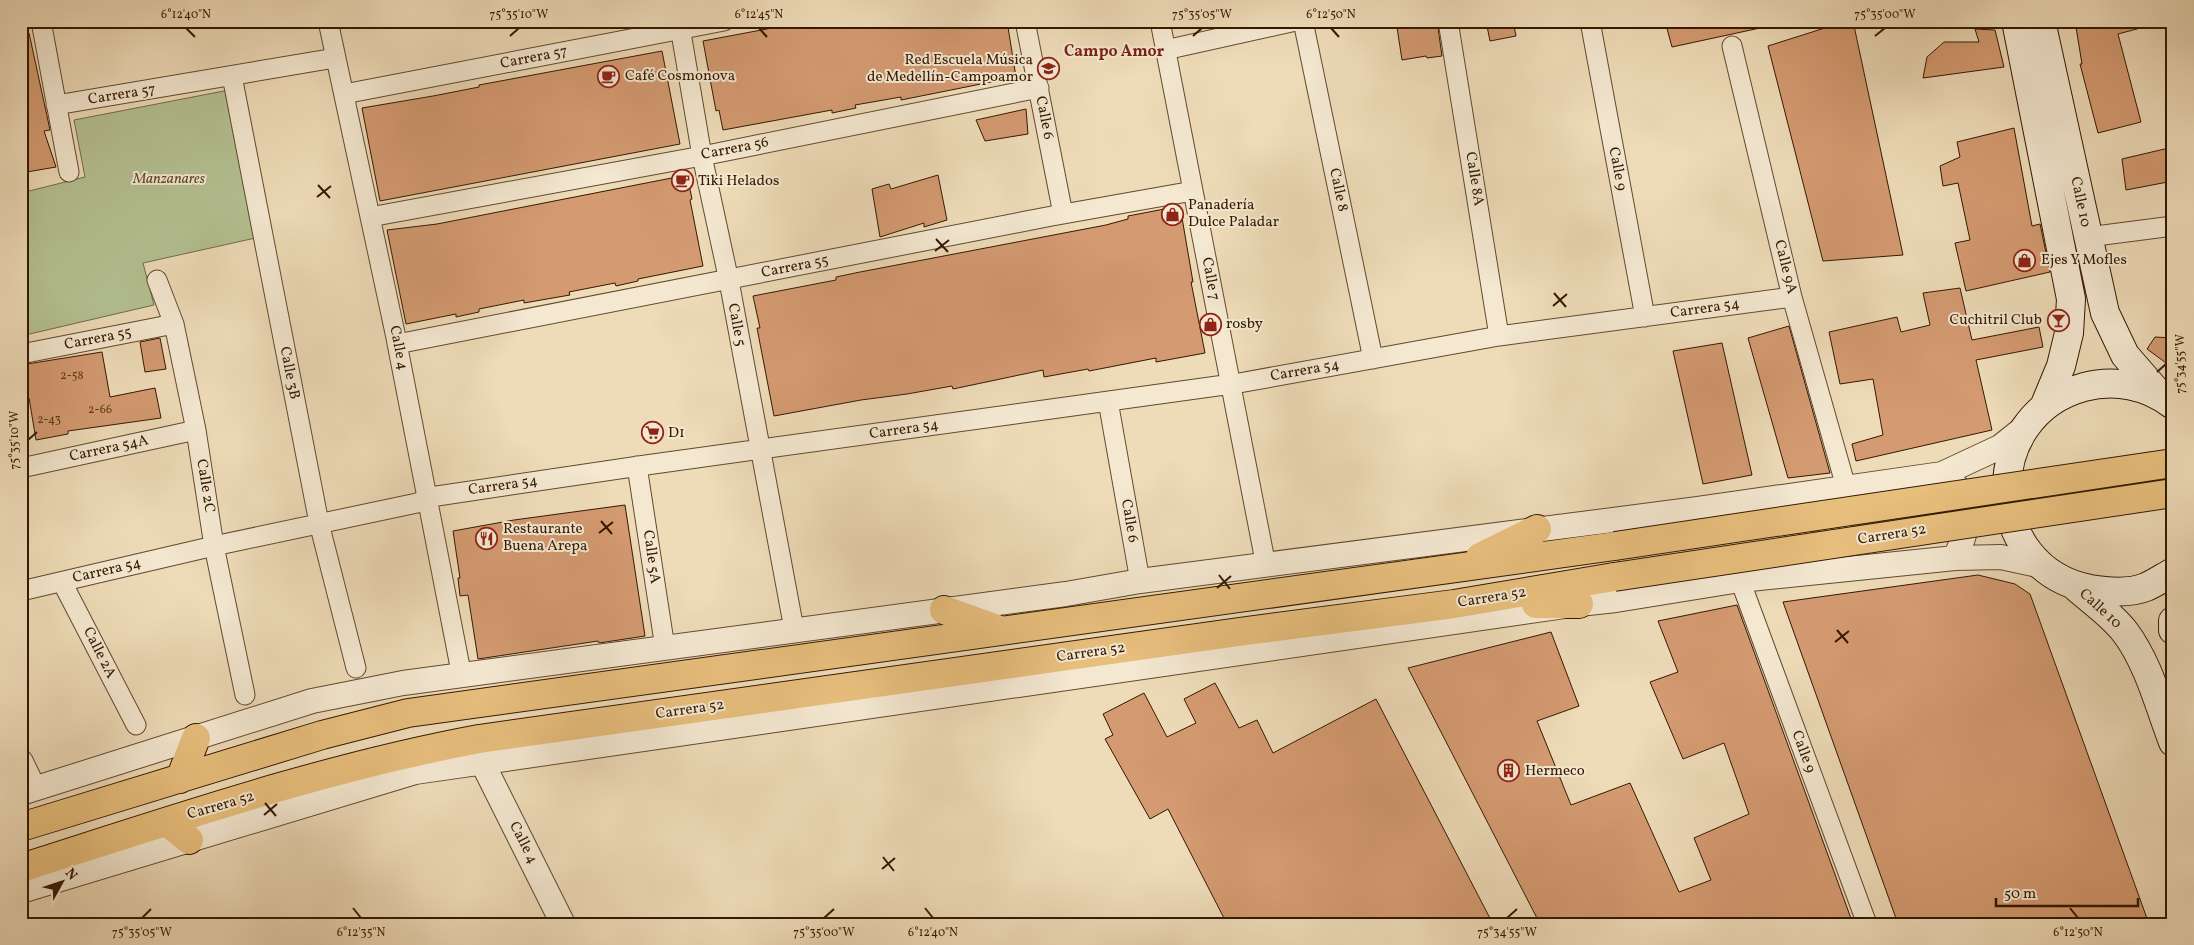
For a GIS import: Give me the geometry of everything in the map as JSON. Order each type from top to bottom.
[{"type":"main road","name":"Calle 10","points":[[2016,21],[2071,299],[2069,333],[2061,366],[2044,406]]},
{"type":"main road","name":"Calle 10","points":[[2041,21],[2104,313],[2125,355],[2167,400]]},
{"type":"main road","points":[[2167,400],[2130,384],[2099,383],[2068,392],[2044,406],[2025,427],[2013,450],[2009,466],[2007,500],[2013,525],[2025,547],[2042,566],[2074,586],[2109,593],[2145,587],[2173,572]]},
{"type":"main road","name":"Carrera 52","points":[[21,827],[322,735],[408,713],[1615,546],[2173,463]]},
{"type":"main road","name":"Carrera 52","points":[[21,868],[167,822],[409,752],[479,739],[1239,632],[1454,604],[2173,493]]},
{"type":"main road","points":[[1456,568],[1537,530]]},
{"type":"main road","name":"Calle 10","points":[[2074,586],[2108,614],[2126,632],[2143,662],[2173,742]]},
{"type":"main road","points":[[1454,604],[1579,604]]},
{"type":"main road","points":[[944,610],[1000,630]]},
{"type":"main road","points":[[2173,621],[2173,630]]},
{"type":"main road","points":[[1222,656],[1239,632]]},
{"type":"main road","points":[[180,779],[196,738]]},
{"type":"main road","points":[[167,822],[189,840]]},
{"type":"street","points":[[42,21],[69,172]]},
{"type":"street","name":"Calle 4","points":[[328,21],[397,344],[462,677]]},
{"type":"street","name":"Carrera 57","points":[[344,94],[679,25],[724,21]]},
{"type":"street","name":"Calle 6","points":[[1025,21],[1062,214]]},
{"type":"street","name":"Calle 7","points":[[1160,21],[1266,566]]},
{"type":"street","points":[[1165,50],[1296,21]]},
{"type":"street","name":"Calle 8","points":[[1303,21],[1373,360]]},
{"type":"street","name":"Calle 8A","points":[[1448,21],[1499,336]]},
{"type":"street","name":"Calle 9","points":[[1590,21],[1645,317]]},
{"type":"street","name":"Calle 5","points":[[679,25],[702,156],[729,281],[794,629]]},
{"type":"street","name":"Calle 9A","points":[[1732,46],[1792,297],[1846,487]]},
{"type":"street","name":"Carrera 57","points":[[56,105],[335,58]]},
{"type":"street","name":"Calle 3B","points":[[232,76],[319,523],[356,668]]},
{"type":"street","name":"Carrera 56","points":[[370,217],[702,156],[1039,88]]},
{"type":"street","name":"Carrera 55","points":[[397,344],[729,281],[1062,214],[1193,191]]},
{"type":"street","points":[[2088,237],[2173,226]]},
{"type":"street","name":"Calle 2C","points":[[156,280],[174,324],[196,430],[214,546],[246,695]]},
{"type":"street","name":"Carrera 54","points":[[21,591],[214,546],[417,504],[437,496],[1230,383],[1373,360],[1499,336],[1792,297]]},
{"type":"street","name":"Carrera 55","points":[[21,354],[174,324]]},
{"type":"street","name":"Calle 6","points":[[1108,401],[1140,581]]},
{"type":"street","points":[[21,762],[27,791],[312,701],[403,683],[462,677],[794,629],[1066,594],[1140,581],[1537,530],[1942,474],[2000,448],[2025,427]]},
{"type":"street","name":"Carrera 54A","points":[[21,468],[196,430]]},
{"type":"street","name":"Calle 5A","points":[[637,466],[665,648]]},
{"type":"street","points":[[1942,474],[1955,483],[1966,503],[1968,522],[1955,558]]},
{"type":"street","name":"Carrera 52","points":[[21,891],[415,772],[1616,600],[1740,580],[1955,558],[2001,557],[2042,566]]},
{"type":"street","name":"Calle 9","points":[[1740,580],[1867,924]]},
{"type":"street","name":"Calle 2A","points":[[62,582],[136,725]]},
{"type":"street","name":"Calle 4","points":[[482,762],[563,924]]},
{"type":"green space","name":"Manzanares","points":[[229,90],[260,237],[143,263],[154,305],[21,336],[21,193],[85,177],[74,120]]},
{"type":"building","points":[[809,21],[1007,21],[1016,77],[901,100],[901,97],[855,105],[856,108],[832,113],[832,110],[723,130],[719,110],[716,111],[703,41]]},
{"type":"building","points":[[1396,21],[1437,21],[1442,56],[1427,58],[1426,56],[1402,60]]},
{"type":"building","points":[[1486,21],[1513,21],[1516,36],[1490,41]]},
{"type":"building","points":[[1665,21],[1759,21],[1760,28],[1672,47]]},
{"type":"building","points":[[1847,21],[1853,21],[1903,255],[1823,261],[1768,46]]},
{"type":"building","points":[[2075,21],[2147,21],[2148,26],[2118,34],[2141,122],[2098,133],[2080,64],[2082,64]]},
{"type":"building","points":[[1975,29],[1995,30],[2004,67],[1923,78],[1927,57],[1944,42],[1979,42]]},
{"type":"building","points":[[21,33],[29,33],[50,130],[44,131],[56,167],[21,173]]},
{"type":"building","points":[[662,51],[680,144],[380,201],[362,108]]},
{"type":"building","points":[[1026,109],[1028,134],[985,141],[976,120]]},
{"type":"building","points":[[2014,128],[2032,226],[2040,224],[2050,272],[1966,291],[1955,243],[1970,240],[1958,183],[1943,186],[1940,166],[1960,157],[1957,142]]},
{"type":"building","points":[[2173,147],[2173,181],[2126,190],[2122,159]]},
{"type":"building","points":[[687,175],[703,266],[638,279],[638,281],[616,286],[615,283],[569,292],[570,295],[524,303],[524,300],[479,309],[479,312],[456,317],[456,314],[406,324],[387,230],[437,224]]},
{"type":"building","points":[[938,175],[947,220],[924,227],[924,223],[880,237],[872,189],[889,184],[891,189]]},
{"type":"building","points":[[1180,206],[1193,282],[1191,282],[1205,353],[1156,362],[1156,358],[1089,371],[1088,369],[1044,377],[1043,370],[953,389],[952,386],[774,416],[757,328],[760,328],[753,296],[836,280],[836,277],[860,272],[1106,225],[1128,219],[1128,216]]},
{"type":"building","points":[[1960,288],[1972,340],[2039,327],[2043,347],[1976,360],[1992,430],[1856,461],[1852,444],[1883,435],[1873,379],[1840,384],[1829,332],[1897,317],[1901,332],[1930,325],[1923,293]]},
{"type":"building","points":[[1789,326],[1830,473],[1788,478],[1748,338]]},
{"type":"building","points":[[2155,337],[2173,338],[2173,368],[2147,349]]},
{"type":"building","points":[[160,338],[166,369],[145,372],[140,342]]},
{"type":"building","points":[[1722,343],[1752,475],[1703,484],[1673,351]]},
{"type":"building","points":[[102,352],[110,397],[155,388],[161,418],[68,431],[68,434],[36,440],[29,398],[21,399],[21,365]]},
{"type":"building","points":[[625,505],[645,636],[478,659],[468,595],[460,596],[458,578],[460,578],[453,531],[514,520]]},
{"type":"building","points":[[1978,575],[2015,584],[2030,594],[2149,924],[1898,924],[1783,602]]},
{"type":"building","name":"Hermeco","points":[[1737,605],[1853,924],[1540,924],[1408,668],[1551,632],[1579,706],[1537,721],[1571,805],[1630,783],[1679,892],[1711,880],[1694,838],[1749,814],[1724,743],[1683,759],[1650,682],[1678,672],[1658,621]]},
{"type":"building","points":[[1215,683],[1239,728],[1257,720],[1273,753],[1376,699],[1493,924],[1227,924],[1168,809],[1150,819],[1105,739],[1113,735],[1103,714],[1144,693],[1167,737],[1196,723],[1184,699]]},
{"type":"place","name":"Red Escuela Música de Medellín-Campoamor","points":[[1049,69]]},
{"type":"place","name":"Café Cosmonova","points":[[609,76]]},
{"type":"place","name":"Tiki Helados","points":[[682,181]]},
{"type":"place","name":"Panadería Dulce Paladar","points":[[1172,214]]},
{"type":"place","name":"Ejes Y Mofles","points":[[2025,260]]},
{"type":"place","name":"Cuchitril Club","points":[[2058,320]]},
{"type":"place","name":"rosby","points":[[1210,324]]},
{"type":"place","name":"D1","points":[[652,433]]},
{"type":"place","name":"Restaurante Buena Arepa","points":[[487,538]]},
{"type":"place","name":"Hermeco","points":[[1509,771]]},
{"type":"district","name":"Campo Amor","points":[[1114,52]]}]
